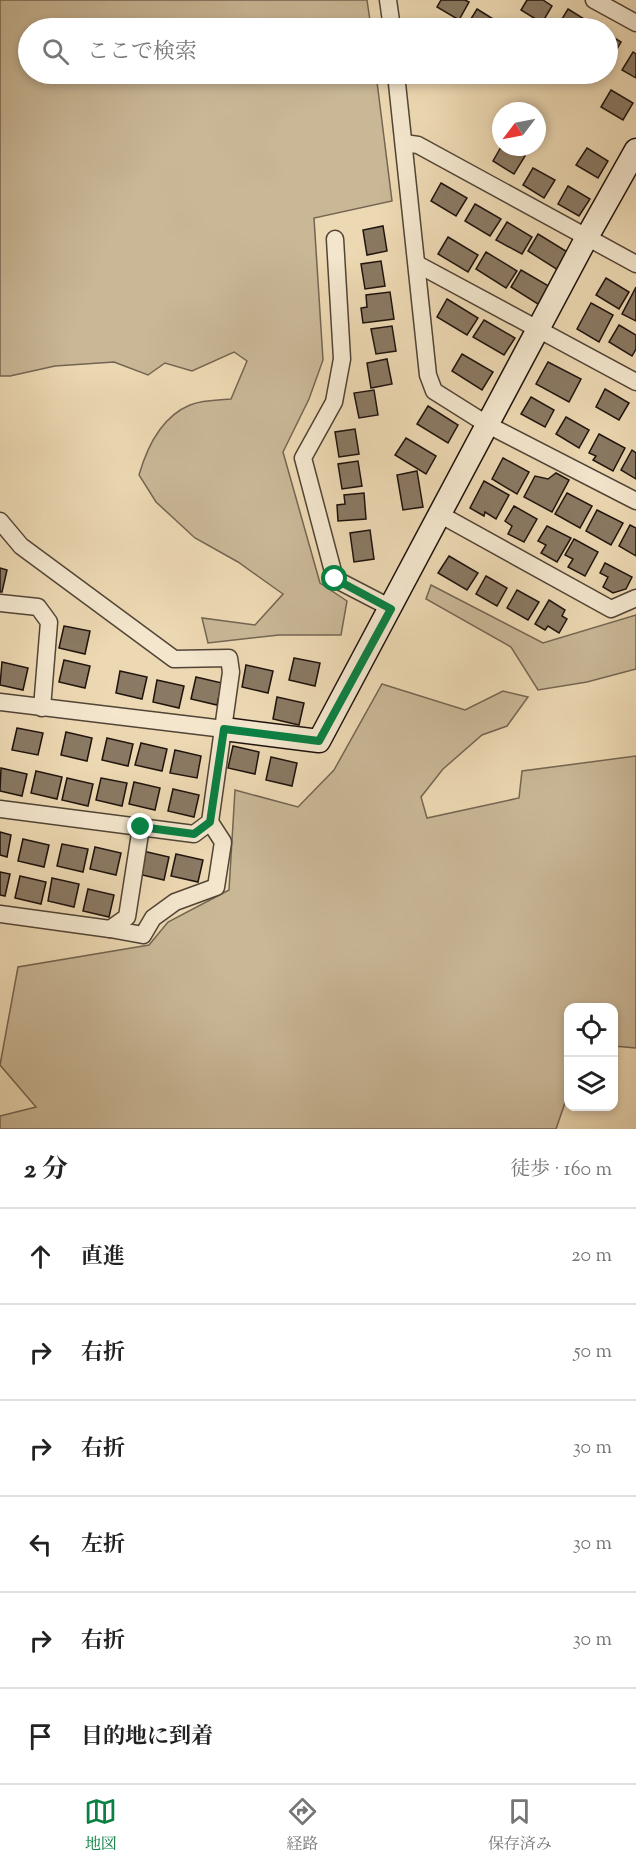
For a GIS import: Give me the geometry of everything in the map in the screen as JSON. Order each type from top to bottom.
[{"type":"street","points":[[388,0],[391,18]]},
{"type":"street","points":[[594,0],[636,23]]},
{"type":"street","points":[[397,84],[428,375],[434,391],[488,425],[636,501]]},
{"type":"street","points":[[404,143],[418,145],[636,264]]},
{"type":"street","points":[[0,702],[319,741],[587,237],[636,150]]},
{"type":"street","points":[[335,239],[342,359],[334,402],[303,458],[335,579],[391,609]]},
{"type":"street","points":[[417,264],[636,382]]},
{"type":"street","points":[[441,515],[611,609],[636,598]]},
{"type":"street","points":[[0,521],[21,546],[174,659],[229,658],[231,672],[210,822],[223,842],[216,886],[175,902],[153,918],[144,935],[0,914]]},
{"type":"street","points":[[0,603],[38,608],[49,622],[42,708]]},
{"type":"street","points":[[0,809],[194,834],[210,822]]},
{"type":"street","points":[[110,929],[128,917],[141,827]]},
{"type":"shaded area","points":[[0,0],[367,0],[370,18],[18,18],[18,84],[377,84],[392,201],[314,218],[323,360],[309,399],[283,452],[320,583],[347,601],[341,635],[279,635],[208,643],[202,618],[255,625],[283,594],[238,562],[195,538],[156,502],[139,475],[146,454],[163,425],[180,410],[190,405],[231,399],[247,361],[234,352],[192,371],[165,363],[148,375],[114,362],[55,366],[0,376]]},
{"type":"shaded area","points":[[431,585],[543,643],[636,615],[636,669],[587,682],[538,690],[511,647],[426,599]]},
{"type":"shaded area","points":[[382,684],[465,710],[503,691],[528,697],[507,726],[482,735],[443,769],[421,797],[427,818],[519,798],[522,771],[636,756],[636,1048],[618,1046],[618,1003],[564,1003],[564,1106],[556,1129],[0,1129],[0,1116],[36,1107],[0,1065],[18,967],[149,945],[168,922],[229,890],[235,790],[298,807],[334,770]]},
{"type":"building","points":[[441,0],[469,2],[460,18],[456,18],[437,7]]},
{"type":"building","points":[[527,0],[543,0],[552,6],[545,18],[534,18],[521,10]]},
{"type":"building","points":[[477,9],[492,18],[472,18]]},
{"type":"building","points":[[568,9],[583,18],[562,18]]},
{"type":"building","points":[[633,52],[636,54],[636,78],[622,70]]},
{"type":"building","points":[[611,90],[633,103],[623,120],[601,107]]},
{"type":"building","points":[[587,148],[608,161],[598,178],[576,165]]},
{"type":"building","points":[[496,156],[525,156],[514,174],[493,161]]},
{"type":"building","points":[[533,168],[555,180],[544,198],[523,185]]},
{"type":"building","points":[[441,183],[467,198],[456,216],[431,201]]},
{"type":"building","points":[[568,186],[590,199],[579,216],[558,204]]},
{"type":"building","points":[[475,204],[501,219],[490,236],[465,221]]},
{"type":"building","points":[[507,222],[532,237],[522,254],[496,240]]},
{"type":"building","points":[[383,226],[387,251],[367,255],[363,230]]},
{"type":"building","points":[[538,234],[569,253],[558,270],[528,251]]},
{"type":"building","points":[[448,237],[478,255],[468,272],[438,254]]},
{"type":"building","points":[[486,252],[517,271],[506,288],[476,269]]},
{"type":"building","points":[[381,261],[385,286],[365,289],[361,264]]},
{"type":"building","points":[[521,270],[552,288],[541,306],[511,287]]},
{"type":"building","points":[[606,278],[629,292],[619,309],[596,295]]},
{"type":"building","points":[[636,287],[636,321],[622,314]]},
{"type":"building","points":[[390,292],[394,319],[363,323],[361,308],[367,307],[366,295]]},
{"type":"building","points":[[447,299],[478,318],[467,335],[437,317]]},
{"type":"building","points":[[591,303],[613,315],[599,342],[577,329]]},
{"type":"building","points":[[484,320],[515,338],[504,355],[473,337]]},
{"type":"building","points":[[619,325],[636,335],[636,349],[632,356],[609,342]]},
{"type":"building","points":[[392,326],[396,351],[376,354],[371,329]]},
{"type":"building","points":[[462,354],[493,372],[482,390],[452,371]]},
{"type":"building","points":[[387,359],[392,384],[371,388],[367,363]]},
{"type":"building","points":[[548,362],[581,379],[569,402],[536,384]]},
{"type":"building","points":[[605,389],[629,403],[619,420],[596,407]]},
{"type":"building","points":[[374,390],[378,415],[359,418],[354,393]]},
{"type":"building","points":[[531,397],[554,410],[545,427],[521,414]]},
{"type":"building","points":[[428,406],[458,425],[448,443],[417,424]]},
{"type":"building","points":[[566,417],[589,430],[579,448],[556,434]]},
{"type":"building","points":[[355,429],[359,454],[339,457],[335,432]]},
{"type":"building","points":[[599,434],[625,448],[613,471],[593,460],[596,456],[589,453]]},
{"type":"building","points":[[406,438],[436,456],[426,474],[395,455]]},
{"type":"building","points":[[632,450],[636,453],[636,479],[621,470]]},
{"type":"building","points":[[503,458],[529,472],[517,494],[492,479]]},
{"type":"building","points":[[358,461],[362,486],[342,489],[338,464]]},
{"type":"building","points":[[417,471],[423,507],[403,510],[397,475]]},
{"type":"building","points":[[556,473],[569,480],[552,512],[524,497],[535,476],[548,479]]},
{"type":"building","points":[[484,481],[509,495],[496,519],[485,512],[484,516],[470,508]]},
{"type":"building","points":[[364,493],[366,519],[338,521],[337,505],[345,504],[344,495]]},
{"type":"building","points":[[567,493],[592,506],[580,528],[555,514]]},
{"type":"building","points":[[514,506],[537,519],[524,542],[508,534],[512,526],[505,521]]},
{"type":"building","points":[[597,510],[623,523],[611,545],[586,531]]},
{"type":"building","points":[[630,525],[636,528],[636,556],[619,546]]},
{"type":"building","points":[[547,526],[571,538],[557,562],[541,553],[546,545],[538,541]]},
{"type":"building","points":[[370,530],[374,559],[354,562],[350,533]]},
{"type":"building","points":[[574,539],[598,552],[585,576],[568,567],[573,559],[565,555]]},
{"type":"building","points":[[449,556],[478,573],[467,590],[438,573]]},
{"type":"building","points":[[605,563],[632,577],[626,589],[613,593],[603,587],[608,577],[600,573]]},
{"type":"building","points":[[0,568],[7,570],[2,592],[0,592]]},
{"type":"building","points":[[486,576],[507,588],[497,606],[476,594]]},
{"type":"building","points":[[517,590],[539,602],[528,620],[507,608]]},
{"type":"building","points":[[549,600],[565,610],[562,616],[567,619],[559,633],[548,626],[545,630],[535,624]]},
{"type":"building","points":[[64,626],[90,631],[85,654],[59,648]]},
{"type":"building","points":[[294,658],[320,663],[315,686],[289,680]]},
{"type":"building","points":[[64,660],[90,666],[85,688],[59,682]]},
{"type":"building","points":[[2,662],[28,668],[23,690],[0,685]]},
{"type":"building","points":[[246,665],[273,671],[268,693],[242,687]]},
{"type":"building","points":[[120,671],[147,677],[142,699],[116,693]]},
{"type":"building","points":[[196,677],[222,683],[217,705],[191,699]]},
{"type":"building","points":[[157,680],[184,686],[179,708],[153,702]]},
{"type":"building","points":[[277,697],[304,703],[299,725],[273,719]]},
{"type":"building","points":[[17,728],[43,733],[38,755],[12,750]]},
{"type":"building","points":[[66,732],[92,738],[87,761],[61,755]]},
{"type":"building","points":[[107,738],[133,744],[128,766],[102,760]]},
{"type":"building","points":[[141,743],[167,749],[162,771],[135,765]]},
{"type":"building","points":[[233,746],[259,752],[255,774],[228,768]]},
{"type":"building","points":[[175,750],[201,756],[197,778],[170,773]]},
{"type":"building","points":[[271,757],[297,763],[292,786],[266,780]]},
{"type":"building","points":[[1,768],[27,774],[22,796],[0,791]]},
{"type":"building","points":[[36,771],[62,777],[57,799],[31,793]]},
{"type":"building","points":[[67,778],[93,784],[88,806],[62,800]]},
{"type":"building","points":[[101,778],[127,783],[122,806],[96,800]]},
{"type":"building","points":[[134,782],[160,788],[155,810],[129,804]]},
{"type":"building","points":[[173,789],[199,795],[194,817],[168,811]]},
{"type":"building","points":[[0,832],[11,835],[7,857],[0,855]]},
{"type":"building","points":[[23,839],[49,845],[44,867],[18,861]]},
{"type":"building","points":[[62,844],[88,849],[83,872],[57,866]]},
{"type":"building","points":[[95,847],[121,853],[116,875],[90,869]]},
{"type":"building","points":[[143,851],[169,857],[164,880],[138,874]]},
{"type":"building","points":[[176,854],[203,860],[198,882],[171,876]]},
{"type":"building","points":[[0,872],[10,874],[5,896],[0,895]]},
{"type":"building","points":[[20,876],[46,882],[41,904],[15,898]]},
{"type":"building","points":[[52,878],[79,884],[74,907],[48,901]]},
{"type":"building","points":[[88,889],[114,895],[109,917],[83,911]]},
{"type":"route","points":[[141,827],[194,834],[210,822],[224,729],[319,741],[391,609],[335,579]]}]
